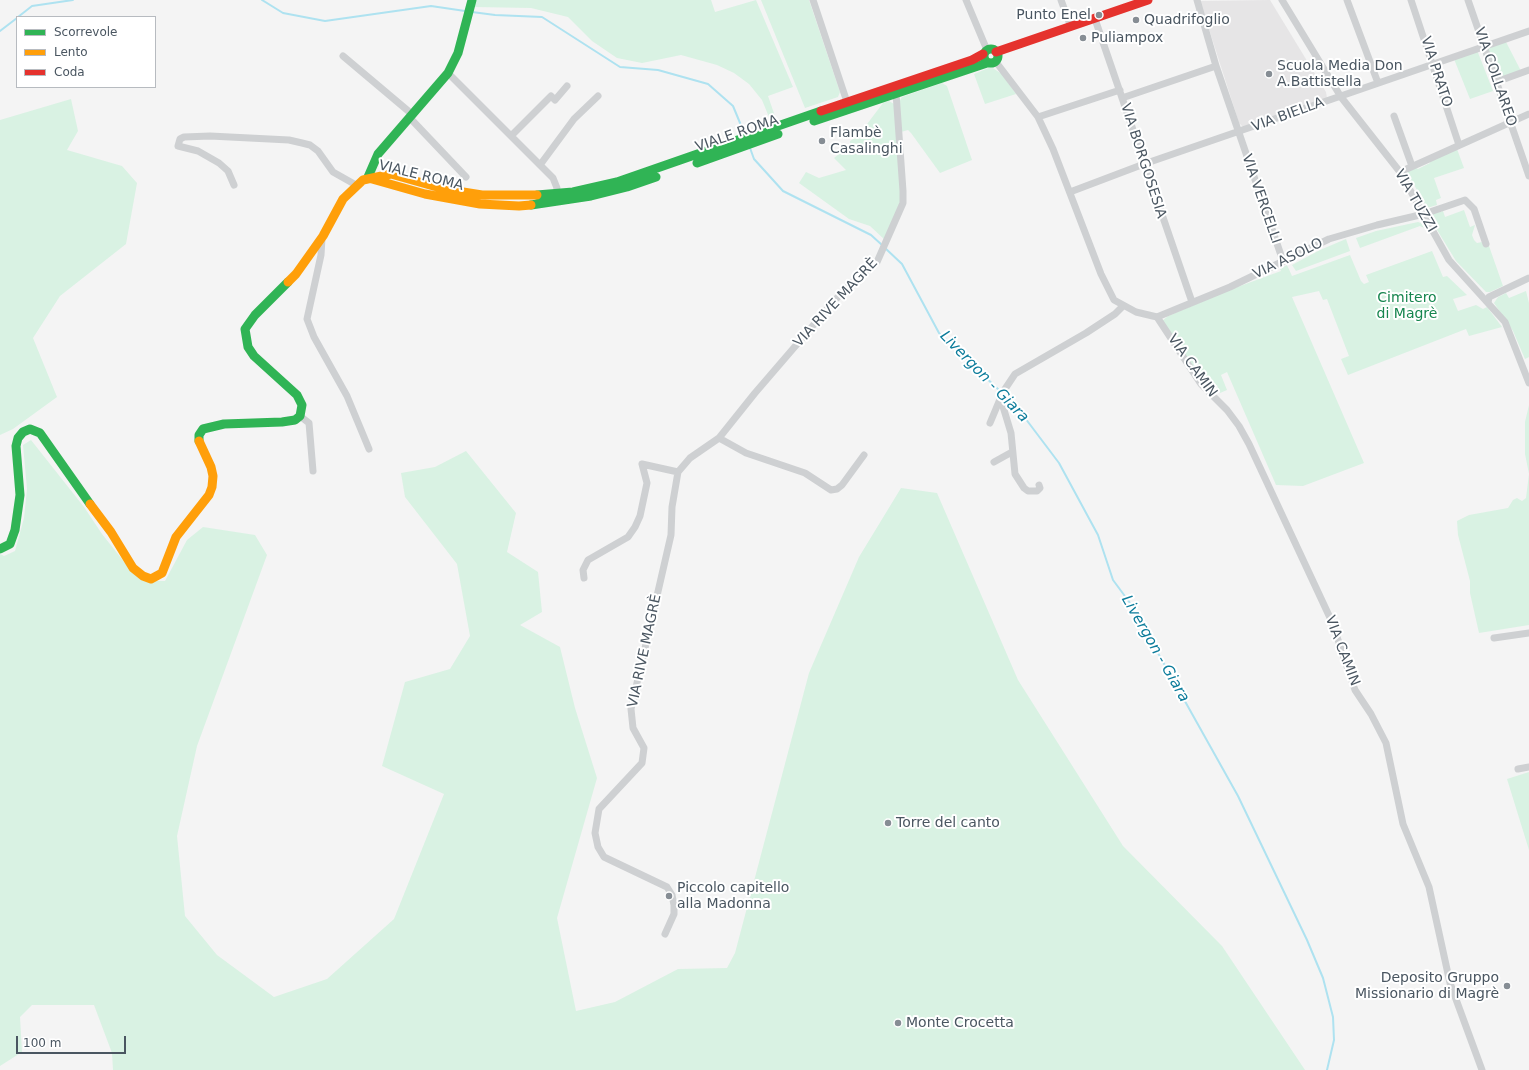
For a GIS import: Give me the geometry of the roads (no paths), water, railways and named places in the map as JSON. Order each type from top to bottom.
[{"type":"main road","points":[[988,57],[991,49],[996,52],[1148,0]]},
{"type":"main road","points":[[0,549],[10,544],[15,530],[20,495],[16,446],[18,438],[23,432],[30,429],[40,433],[61,465],[111,532],[133,568],[143,576],[151,579],[162,573],[176,537],[209,495],[213,476],[211,467],[199,441],[198,435],[202,429],[224,424],[282,422],[295,420],[300,416],[302,405],[297,395],[254,356],[248,346],[245,329],[255,315],[296,274],[323,236],[343,199],[356,185],[368,178],[378,154],[448,74],[458,53],[471,3]]},
{"type":"main road","name":"VIALE ROMA","points":[[368,178],[425,194],[480,204],[518,206],[557,202],[591,196],[627,187],[694,160],[894,90],[972,60],[988,57]]},
{"type":"main road","name":"VIALE ROMA","points":[[368,178],[391,174],[444,189],[482,195],[531,196],[573,192],[617,182],[694,160]]},
{"type":"street","points":[[813,0],[848,105]]},
{"type":"street","points":[[966,0],[988,57],[1038,117],[1053,149],[1101,274],[1114,300],[1136,312],[1157,317]]},
{"type":"street","points":[[1061,0],[1071,27]]},
{"type":"street","name":"VIA VERCELLI","points":[[1197,0],[1216,66],[1283,261]]},
{"type":"street","name":"VIA TUZZI","points":[[1282,0],[1341,97],[1400,172],[1449,260],[1488,303],[1508,328],[1528,380]]},
{"type":"street","points":[[1346,0],[1378,83]]},
{"type":"street","name":"VIA PRATO","points":[[1412,0],[1459,145]]},
{"type":"street","name":"VIA COLLAREO","points":[[1468,0],[1529,176]]},
{"type":"street","name":"VIA BORGOSESIA","points":[[1096,19],[1192,302]]},
{"type":"street","name":"VIA BIELLA","points":[[1070,192],[1144,164],[1529,31]]},
{"type":"street","points":[[344,56],[411,116],[466,177]]},
{"type":"street","points":[[1038,117],[1216,66]]},
{"type":"street","points":[[1496,82],[1529,70]]},
{"type":"street","points":[[448,74],[512,136],[555,181],[556,194]]},
{"type":"street","points":[[512,136],[551,96],[555,100],[567,86]]},
{"type":"street","name":"VIA RIVE MAGRÈ","points":[[665,934],[674,909],[672,895],[667,887],[604,856],[598,847],[595,833],[599,809],[642,763],[644,748],[633,728],[631,709],[671,535],[672,507],[678,472],[690,458],[719,438],[812,325],[847,288],[877,262],[881,256],[903,203],[894,90]]},
{"type":"street","points":[[540,165],[574,119],[598,96]]},
{"type":"street","points":[[1400,172],[1529,114]]},
{"type":"street","points":[[1394,116],[1412,166]]},
{"type":"street","points":[[234,185],[228,172],[219,163],[198,151],[178,146],[180,139],[184,137],[210,136],[289,140],[310,145],[318,151],[333,172],[356,185]]},
{"type":"street","name":"VIA ASOLO","points":[[1157,317],[1235,285],[1329,239],[1347,233],[1424,214],[1465,200],[1474,210],[1486,244]]},
{"type":"street","points":[[323,236],[321,255],[307,319],[314,337],[347,396],[369,449]]},
{"type":"street","points":[[1488,303],[1489,297],[1529,278]]},
{"type":"street","points":[[990,423],[1000,398],[1015,374],[1086,333],[1115,314],[1123,306]]},
{"type":"street","name":"VIA CAMIN","points":[[1157,317],[1201,384],[1227,410],[1240,426],[1332,622],[1352,683],[1372,714],[1386,743],[1403,824],[1429,887],[1450,983],[1482,1070]]},
{"type":"street","points":[[1000,398],[1001,406],[1011,433],[1015,474],[1024,488],[1034,492],[1040,488],[1040,485]]},
{"type":"street","points":[[300,416],[309,423],[313,471]]},
{"type":"street","points":[[719,438],[746,453],[805,473],[830,490],[837,489],[842,485],[864,455]]},
{"type":"street","points":[[994,462],[1012,452]]},
{"type":"street","points":[[584,578],[583,570],[588,560],[628,537],[635,527],[640,516],[646,483],[642,464],[678,472]]},
{"type":"street","points":[[1494,638],[1529,633]]},
{"type":"street","points":[[1518,769],[1529,767]]},
{"type":"waterway","name":"Livergon - Giara","points":[[19,16],[32,6],[73,0]]},
{"type":"waterway","name":"Livergon - Giara","points":[[262,0],[283,13],[325,21],[431,6],[465,11]]},
{"type":"waterway","name":"Livergon - Giara","points":[[472,12],[495,15],[542,17],[620,67],[658,70],[708,84],[733,106],[745,135]]},
{"type":"waterway","name":"Livergon - Giara","points":[[0,31],[16,19]]},
{"type":"waterway","name":"Livergon - Giara","points":[[750,148],[754,159],[783,191],[871,235],[882,245]]},
{"type":"waterway","name":"Livergon - Giara","points":[[885,248],[902,264],[939,333],[1001,392]]},
{"type":"waterway","name":"Livergon - Giara","points":[[1004,395],[1016,406],[1059,463],[1098,535],[1113,580],[1130,603],[1238,796],[1307,940],[1323,978],[1333,1017],[1334,1040],[1327,1070]]},
{"type":"place","name":"Punto Enel","points":[[1099,15]]},
{"type":"place","name":"Quadrifoglio","points":[[1136,20]]},
{"type":"place","name":"Puliampox","points":[[1083,38]]},
{"type":"place","name":"Scuola Media Don A.Battistella","points":[[1269,74]]},
{"type":"place","name":"Flambè Casalinghi","points":[[822,141]]},
{"type":"place","name":"Torre del canto","points":[[888,823]]},
{"type":"place","name":"Piccolo capitello alla Madonna","points":[[669,896]]},
{"type":"place","name":"Deposito Gruppo Missionario di Magrè","points":[[1507,986]]},
{"type":"place","name":"Monte Crocetta","points":[[898,1023]]},
{"type":"park label","name":"Cimitero di Magrè","points":[[1407,306]]}]
